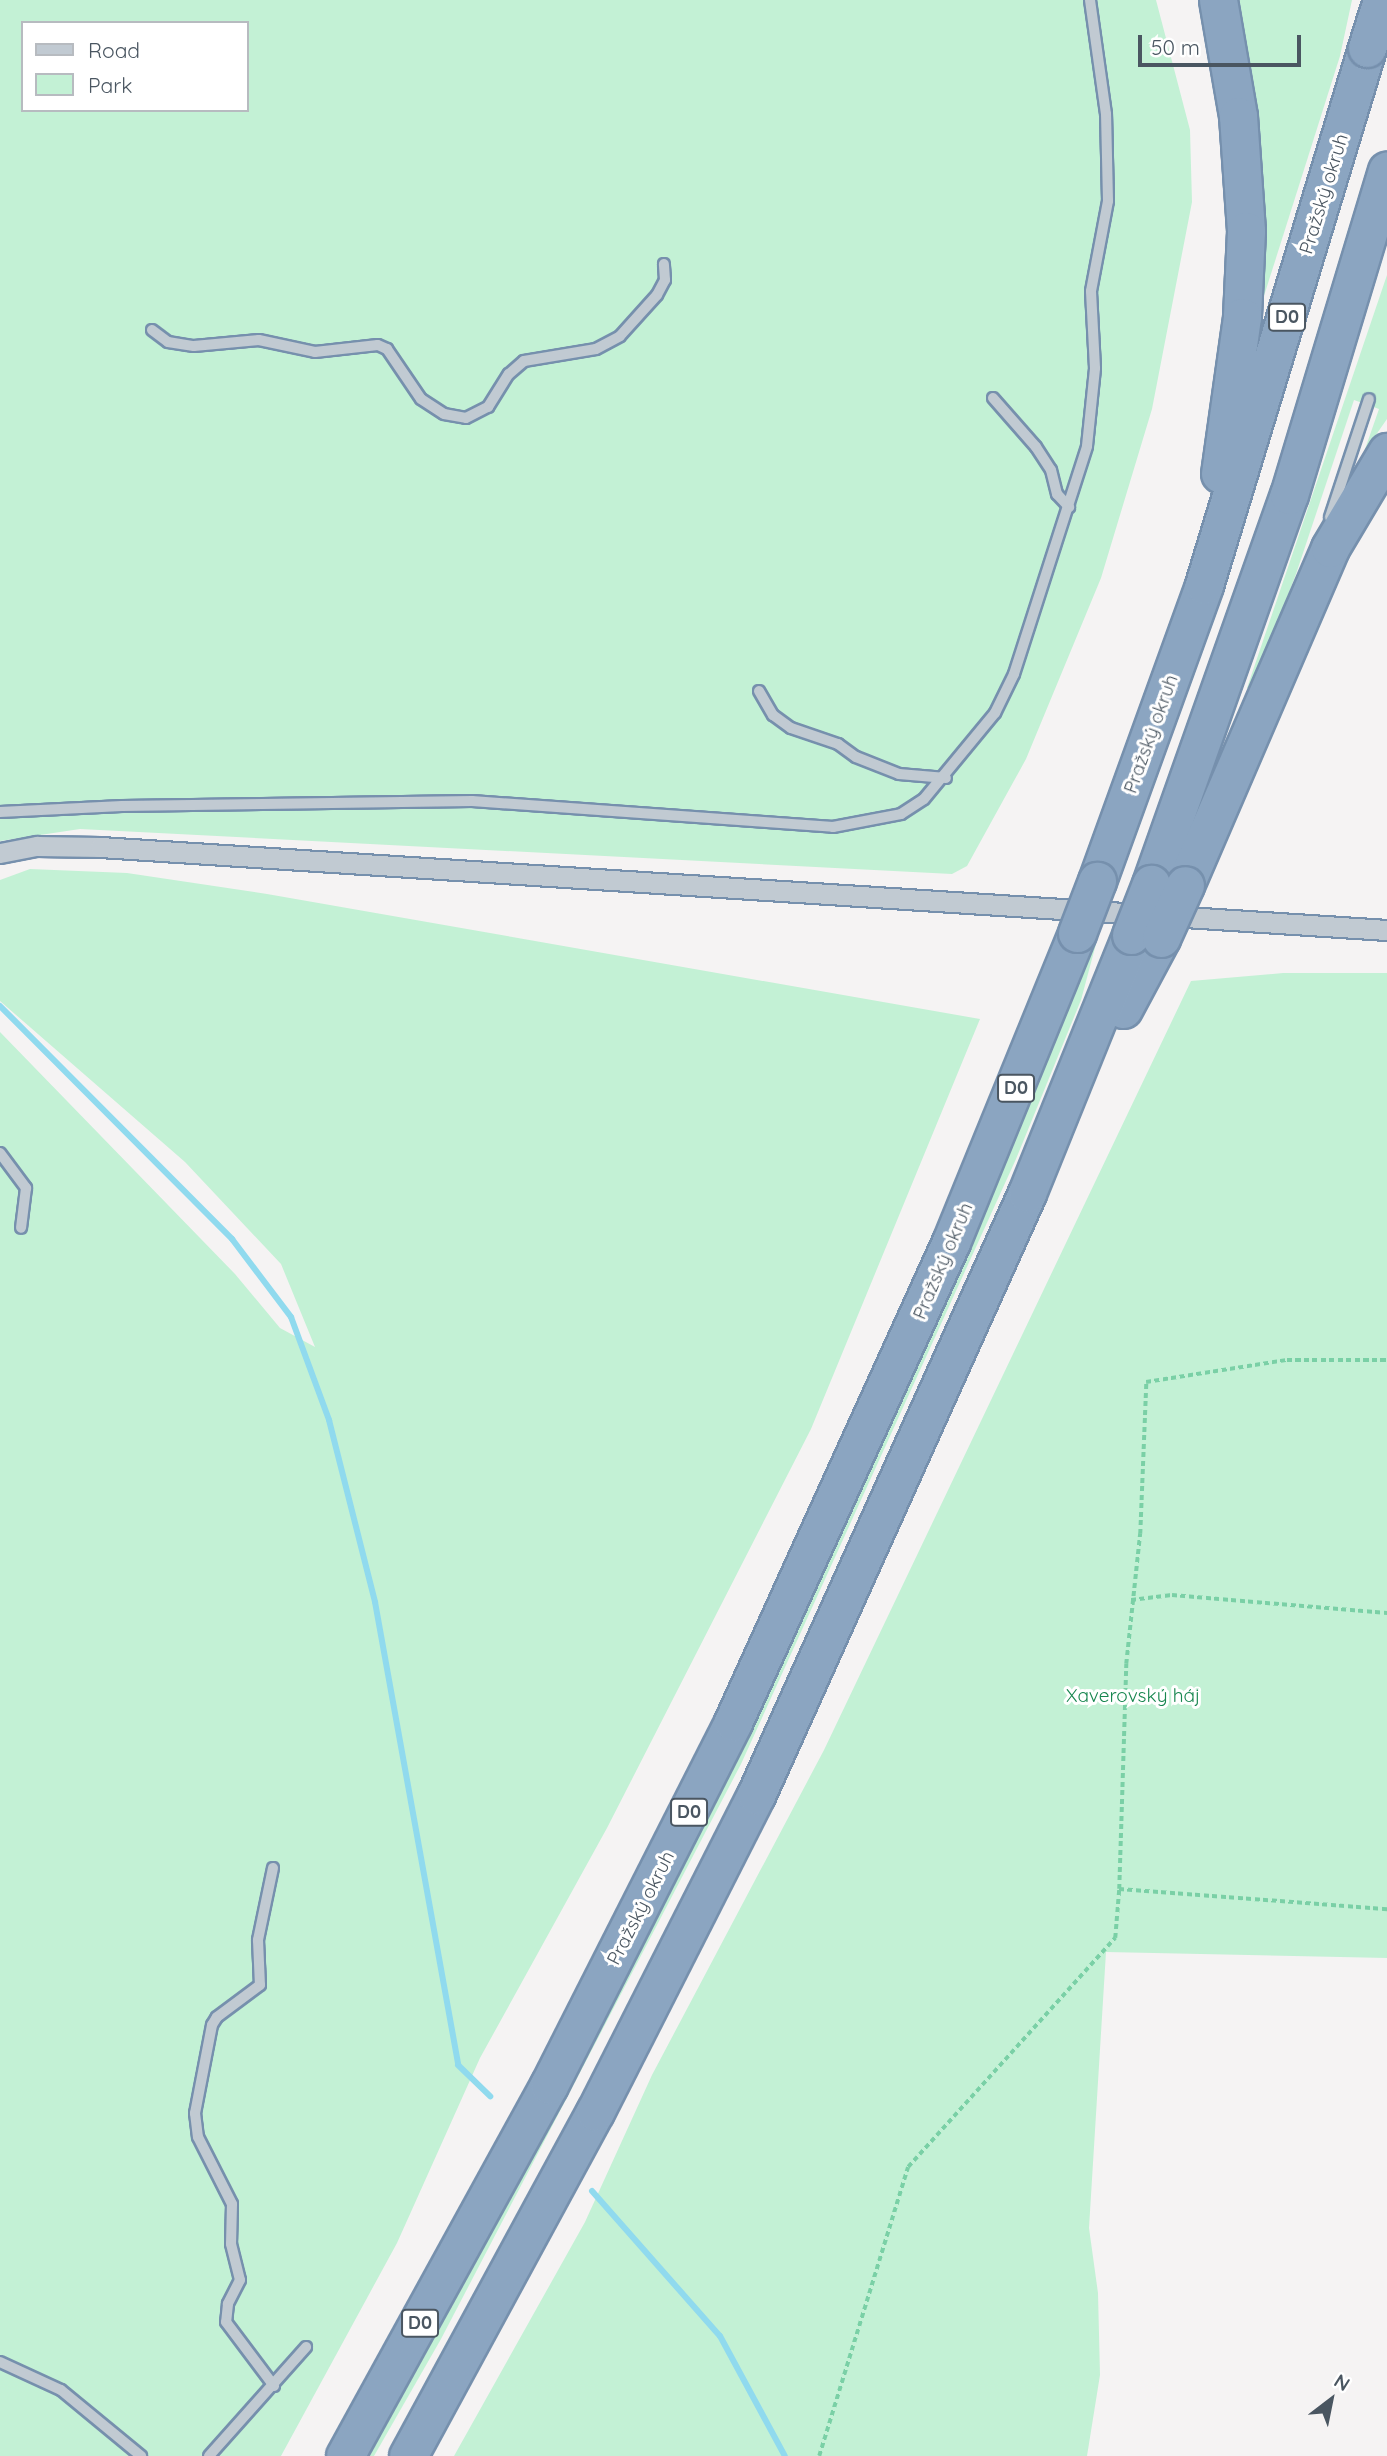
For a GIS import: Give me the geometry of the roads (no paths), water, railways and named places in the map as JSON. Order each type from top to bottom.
[{"type":"highway","points":[[1204,585],[1242,317],[1246,261],[1242,144],[1218,0]]},
{"type":"highway","points":[[1380,0],[1387,8]]},
{"type":"highway","name":"Pražský okruh","points":[[345,2456],[555,2075],[728,1732],[946,1254],[1077,933],[1204,585],[1380,0]]},
{"type":"highway","name":"D0","points":[[408,2456],[542,2213],[704,1902],[833,1631],[1027,1193],[1146,937],[1168,885],[1387,170]]},
{"type":"highway","points":[[1168,885],[1330,548],[1387,452]]},
{"type":"street","points":[[0,853],[37,846],[100,847],[1387,930]]},
{"type":"lane","points":[[0,812],[149,805],[471,801],[833,827],[901,814],[946,778],[995,713],[1014,674],[1069,507],[1093,410],[1095,368],[1089,315],[1108,201],[1106,114],[1090,0]]},
{"type":"lane","points":[[152,330],[168,342],[194,346],[259,340],[315,352],[378,345],[387,349],[421,399],[444,414],[466,418],[488,407],[509,374],[524,361],[596,349],[620,336],[657,295],[665,280],[664,264]]},
{"type":"lane","points":[[993,398],[1036,447],[1051,470],[1056,494],[1069,507]]},
{"type":"lane","points":[[1168,885],[1294,613],[1369,399]]},
{"type":"lane","points":[[759,691],[772,715],[791,728],[838,744],[856,757],[899,774],[946,778]]},
{"type":"lane","points":[[0,1153],[26,1188],[21,1228]]},
{"type":"lane","points":[[273,1868],[258,1940],[260,1985],[217,2017],[212,2025],[195,2125],[232,2204],[231,2244],[240,2280],[228,2304],[226,2322],[274,2386]]},
{"type":"lane","points":[[209,2456],[306,2347]]},
{"type":"lane","points":[[0,2362],[61,2390],[141,2456]]},
{"type":"waterway","points":[[0,1006],[232,1239],[291,1317],[329,1420],[375,1602],[458,2065],[490,2096]]},
{"type":"waterway","points":[[592,2191],[720,2336],[785,2456]]},
{"type":"park label","name":"Xaverovský háj","points":[[1133,1696]]}]
